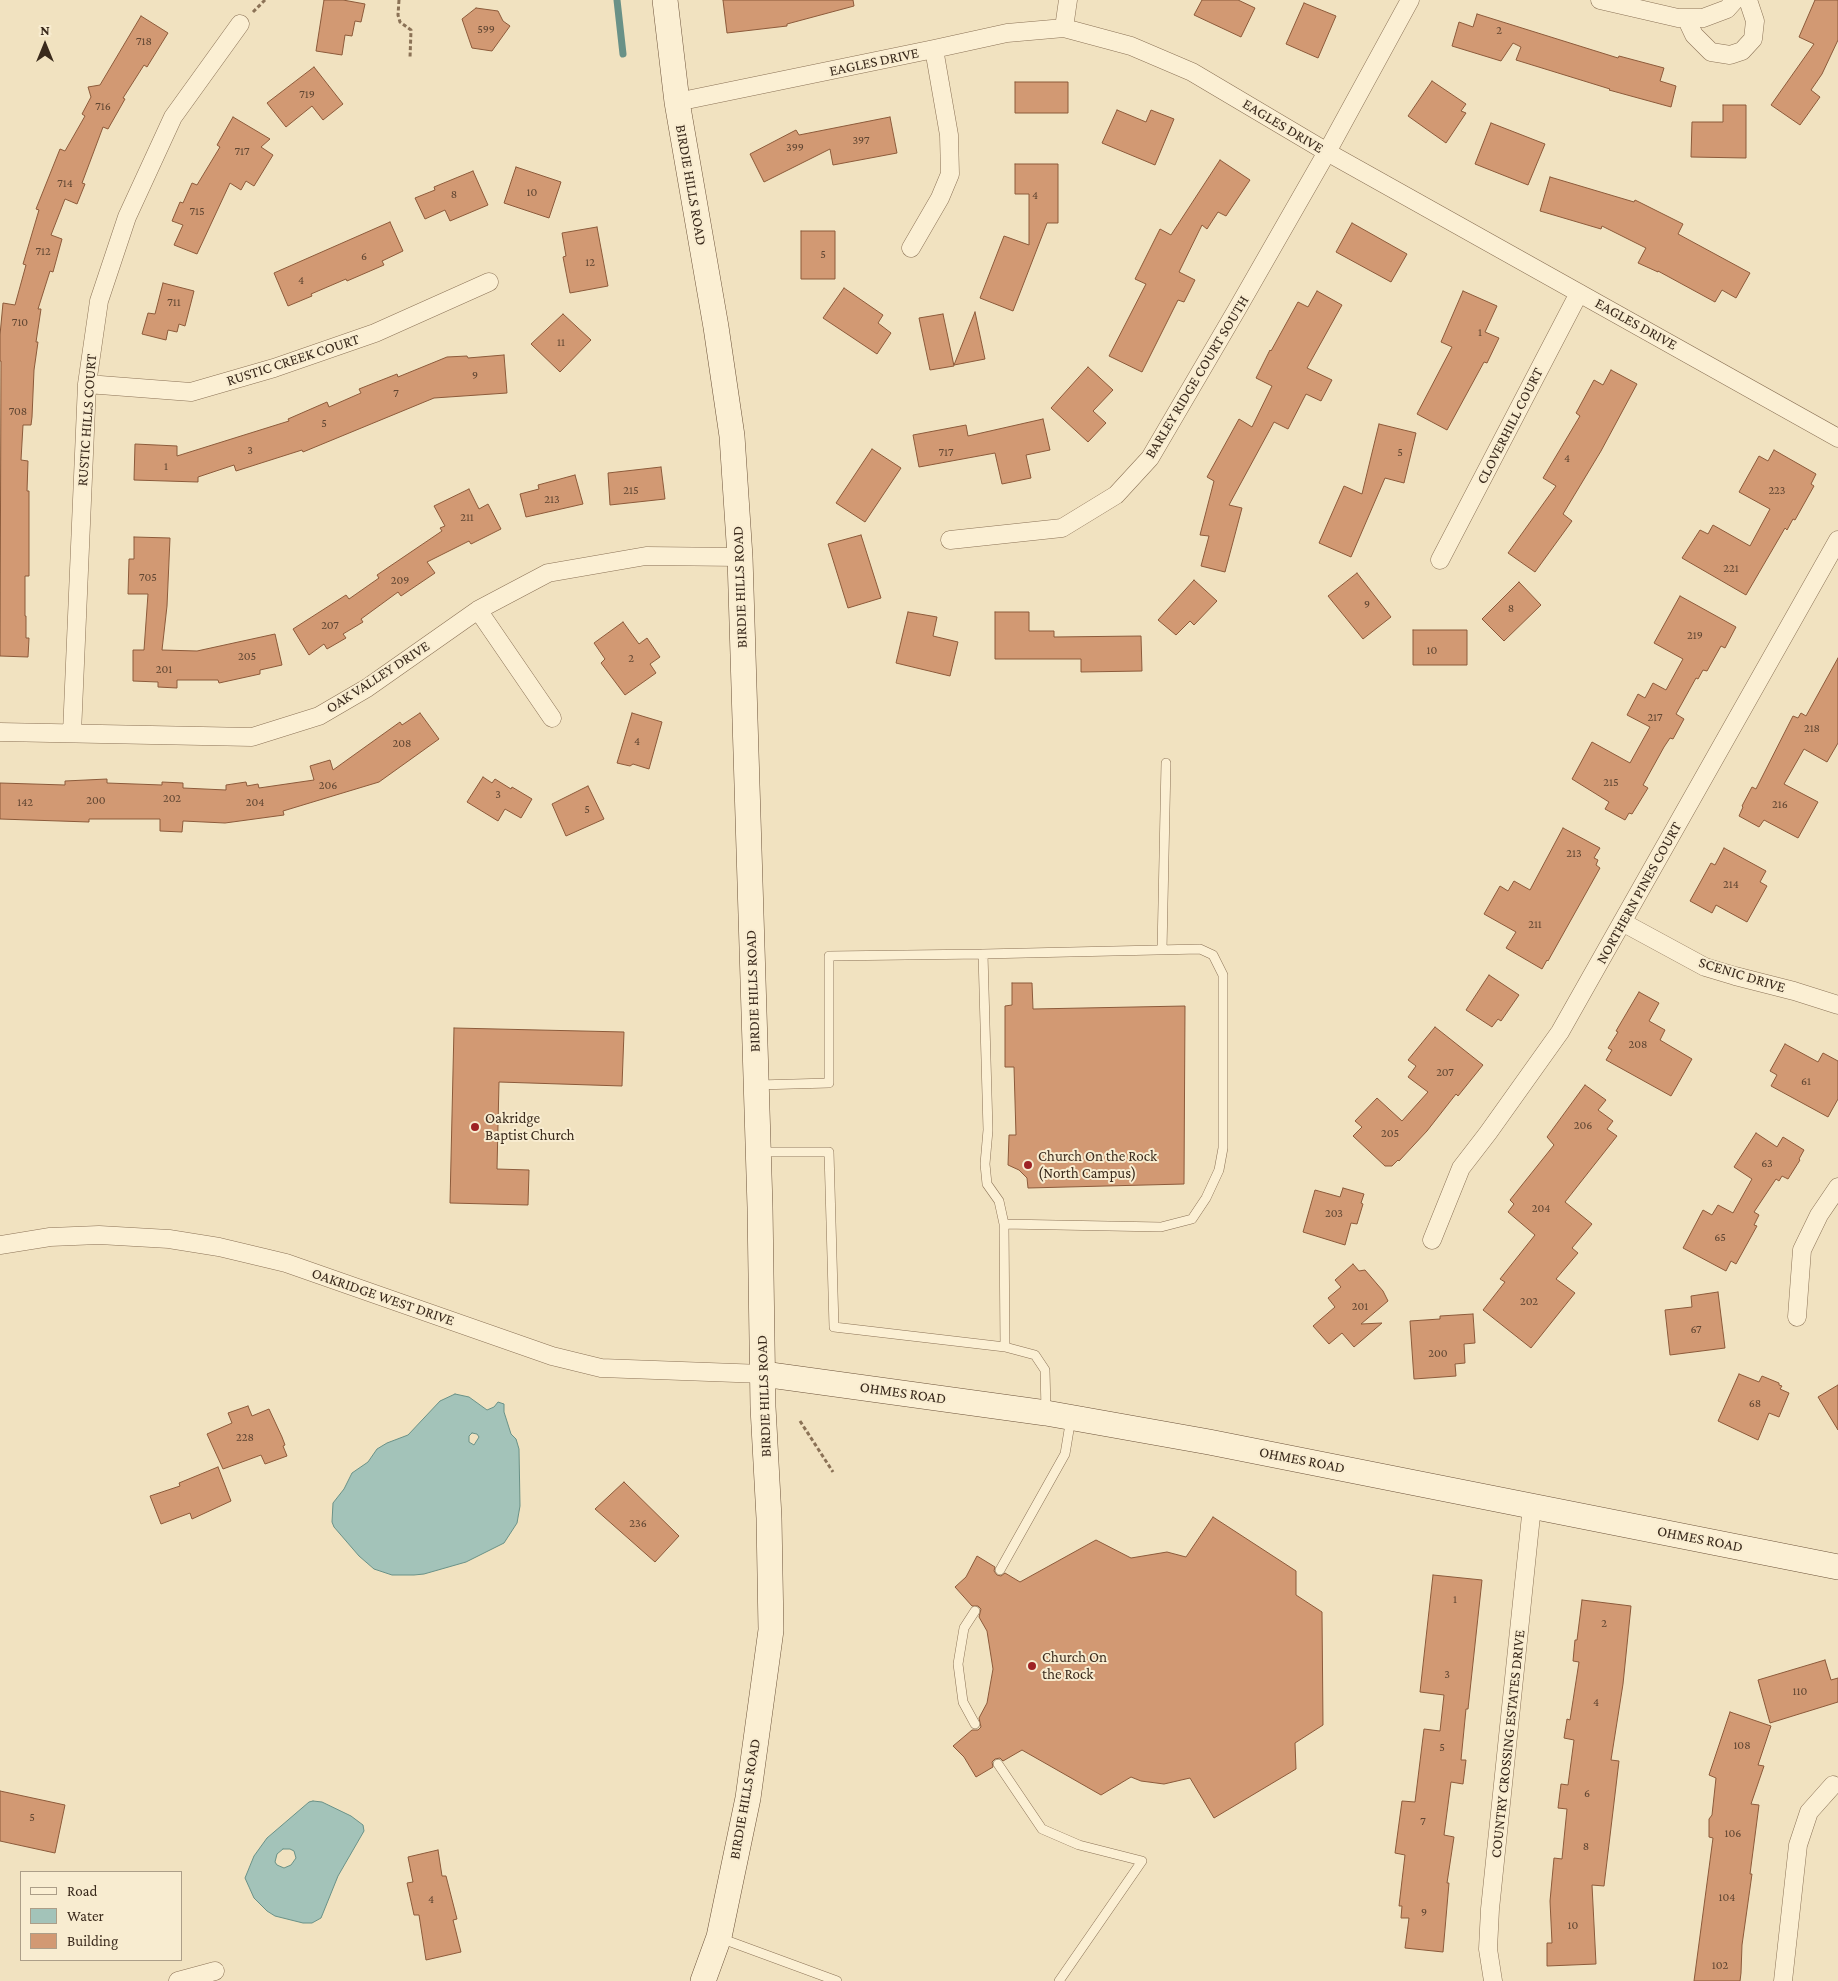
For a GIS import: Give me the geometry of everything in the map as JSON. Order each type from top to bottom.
[{"type":"main road","name":"BIRDIE HILLS ROAD","points":[[665,0],[677,102],[716,328],[732,436],[740,557],[763,1374],[769,1518],[771,1630],[748,1798],[719,1937],[703,1981]]},
{"type":"main road","name":"OHMES ROAD","points":[[763,1374],[1046,1413],[1209,1442],[1838,1567]]},
{"type":"street","points":[[1064,28],[1068,0]]},
{"type":"street","name":"BARLEY RIDGE COURT SOUTH","points":[[950,540],[1062,528],[1116,495],[1150,458],[1327,152],[1410,0]]},
{"type":"street","points":[[1600,0],[1678,18],[1703,18],[1727,9],[1735,0]]},
{"type":"street","points":[[1686,18],[1694,35],[1711,52],[1730,56],[1742,51],[1753,39],[1755,21],[1748,0]]},
{"type":"street","name":"RUSTIC HILLS COURT","points":[[72,733],[87,384],[100,301],[127,217],[173,117],[240,24]]},
{"type":"street","name":"EAGLES DRIVE","points":[[677,102],[934,50],[1007,33],[1064,28],[1131,46],[1192,72],[1327,152],[1838,438]]},
{"type":"street","points":[[911,248],[940,198],[950,174],[949,135],[934,50]]},
{"type":"street","name":"RUSTIC CREEK COURT","points":[[87,384],[191,392],[274,368],[375,334],[489,282]]},
{"type":"street","name":"CLOVERHILL COURT","points":[[1440,560],[1580,292]]},
{"type":"street","name":"NORTHERN PINES COURT","points":[[1432,1240],[1460,1168],[1488,1133],[1560,1032],[1838,540]]},
{"type":"street","name":"OAK VALLEY DRIVE","points":[[0,732],[252,737],[319,716],[367,688],[478,610],[548,573],[646,556],[740,557]]},
{"type":"street","points":[[478,610],[552,718]]},
{"type":"street","name":"SCENIC DRIVE","points":[[1622,922],[1706,967],[1838,1005]]},
{"type":"street","points":[[1797,1317],[1802,1250],[1819,1215],[1838,1187]]},
{"type":"street","name":"OAKRIDGE WEST DRIVE","points":[[0,1245],[50,1237],[99,1234],[169,1239],[219,1247],[286,1263],[544,1354],[601,1368],[763,1374]]},
{"type":"street","name":"COUNTRY CROSSING ESTATES DRIVE","points":[[1492,1981],[1488,1949],[1490,1909],[1532,1506]]},
{"type":"street","points":[[1783,1981],[1798,1845],[1808,1812],[1834,1785]]},
{"type":"street","points":[[178,1981],[216,1970]]},
{"type":"lane","points":[[1162,950],[1166,763]]},
{"type":"lane","points":[[756,1085],[829,1083],[829,956],[1200,949],[1213,955],[1223,975],[1223,1148],[1220,1170],[1206,1198],[1192,1219],[1161,1227],[1004,1224]]},
{"type":"lane","points":[[983,954],[988,1130],[984,1164],[987,1184],[999,1201],[1004,1224],[1004,1347]]},
{"type":"lane","points":[[758,1152],[829,1152],[834,1327],[1004,1347],[1035,1354],[1045,1370],[1046,1413]]},
{"type":"lane","points":[[1000,1570],[1065,1454],[1071,1418]]},
{"type":"lane","points":[[975,1611],[964,1628],[958,1664],[962,1702],[976,1724]]},
{"type":"lane","points":[[998,1764],[1042,1829],[1079,1845],[1142,1861],[1060,1981]]},
{"type":"lane","points":[[719,1937],[837,1981]]},
{"type":"path","points":[[399,0],[398,15],[400,22],[411,30],[410,58]]},
{"type":"path","points":[[800,1421],[833,1472]]},
{"type":"water","points":[[455,1394],[469,1397],[487,1410],[494,1407],[498,1402],[504,1404],[504,1412],[511,1434],[516,1439],[519,1449],[520,1506],[517,1523],[504,1543],[466,1562],[414,1575],[392,1575],[374,1569],[359,1556],[334,1527],[332,1522],[333,1503],[344,1489],[352,1473],[368,1462],[377,1449],[408,1435],[440,1401]],"holes":[[[472,1433],[477,1434],[479,1437],[474,1445],[469,1442],[469,1436]]]},
{"type":"water","points":[[309,1802],[322,1802],[351,1816],[363,1825],[364,1831],[338,1876],[321,1918],[312,1923],[303,1923],[275,1916],[267,1911],[254,1898],[245,1878],[254,1856],[267,1838]],"holes":[[[283,1849],[294,1851],[296,1858],[291,1865],[284,1868],[277,1865],[275,1862],[277,1854]]]},
{"type":"building","points":[[324,0],[343,0],[365,4],[361,22],[355,21],[352,36],[345,35],[342,55],[316,51]]},
{"type":"building","points":[[723,0],[853,0],[854,6],[787,24],[787,26],[727,33]]},
{"type":"building","points":[[1202,0],[1238,0],[1255,8],[1241,37],[1194,15]]},
{"type":"building","points":[[1815,0],[1838,0],[1838,40],[1822,74],[1811,90],[1820,97],[1800,125],[1771,105],[1814,44],[1799,37]]},
{"type":"building","points":[[1304,3],[1336,16],[1318,58],[1286,44]]},
{"type":"building","points":[[476,8],[498,11],[503,21],[510,26],[492,51],[472,48],[462,19]]},
{"type":"building","points":[[1477,14],[1618,58],[1619,56],[1664,68],[1660,81],[1676,86],[1671,107],[1609,90],[1516,60],[1521,47],[1513,43],[1501,61],[1452,46],[1459,22],[1473,27]]},
{"type":"building","points":[[141,16],[168,33],[147,67],[144,65],[123,98],[125,99],[108,129],[103,127],[82,183],[85,184],[77,204],[65,199],[51,235],[62,239],[53,272],[50,271],[38,309],[41,309],[36,342],[38,342],[34,370],[32,417],[31,425],[23,425],[21,460],[28,461],[29,576],[25,576],[25,616],[26,638],[29,638],[28,657],[0,656],[0,335],[3,303],[15,305],[26,265],[23,264],[39,210],[36,209],[60,149],[65,151],[85,116],[82,114],[91,97],[88,87],[100,85]]},
{"type":"building","points":[[314,67],[343,104],[323,120],[312,106],[286,127],[267,103]]},
{"type":"building","points":[[1432,81],[1466,104],[1461,111],[1466,113],[1446,143],[1408,116]]},
{"type":"building","points":[[1015,82],[1068,82],[1068,113],[1015,113]]},
{"type":"building","points":[[1723,105],[1746,105],[1746,158],[1691,157],[1692,122],[1723,122]]},
{"type":"building","points":[[1117,110],[1146,122],[1151,110],[1174,119],[1155,165],[1102,143]]},
{"type":"building","points":[[233,117],[270,139],[261,147],[273,155],[254,186],[246,181],[241,190],[230,183],[197,254],[174,245],[183,225],[172,221],[180,202],[183,203],[192,183],[197,185],[220,147],[217,145]]},
{"type":"building","points":[[890,117],[897,153],[833,165],[830,149],[764,182],[750,154],[796,130],[799,135]]},
{"type":"building","points":[[1491,123],[1545,144],[1528,185],[1475,164]]},
{"type":"building","points":[[1220,160],[1250,180],[1226,216],[1218,212],[1207,229],[1202,225],[1179,272],[1195,280],[1184,302],[1178,300],[1142,372],[1109,356],[1146,284],[1135,279],[1160,229],[1171,235]]},
{"type":"building","points":[[1015,164],[1058,164],[1058,223],[1047,223],[1013,311],[980,298],[1004,236],[1029,245],[1029,194],[1015,194]]},
{"type":"building","points":[[516,167],[561,182],[549,218],[504,203]]},
{"type":"building","points":[[473,171],[488,205],[450,221],[445,210],[425,219],[415,198],[435,190],[434,187]]},
{"type":"building","points":[[1550,177],[1634,202],[1635,200],[1683,224],[1678,234],[1750,273],[1736,298],[1722,290],[1715,302],[1658,271],[1638,263],[1646,248],[1602,226],[1601,229],[1540,211]]},
{"type":"building","points":[[390,222],[403,251],[382,261],[384,265],[347,281],[346,279],[288,306],[274,273]]},
{"type":"building","points":[[1352,223],[1407,254],[1391,282],[1336,252]]},
{"type":"building","points":[[597,227],[608,286],[570,293],[563,257],[566,256],[562,233]]},
{"type":"building","points":[[801,231],[835,231],[835,279],[801,279]]},
{"type":"building","points":[[163,283],[194,291],[185,326],[179,324],[177,332],[168,330],[166,340],[142,334],[148,313],[155,314]]},
{"type":"building","points":[[844,288],[883,315],[878,323],[891,333],[877,354],[823,318]]},
{"type":"building","points":[[1317,291],[1342,305],[1307,368],[1332,380],[1321,401],[1306,394],[1288,429],[1274,422],[1229,505],[1242,508],[1225,572],[1201,566],[1209,536],[1200,535],[1214,481],[1207,477],[1239,419],[1252,427],[1272,386],[1256,378],[1298,302],[1308,307]]},
{"type":"building","points":[[1463,291],[1497,306],[1485,332],[1499,338],[1487,363],[1484,362],[1447,430],[1417,414],[1452,347],[1441,342]]},
{"type":"building","points":[[975,312],[985,359],[954,365]]},
{"type":"building","points":[[563,314],[591,340],[560,372],[531,344]]},
{"type":"building","points":[[943,314],[954,366],[930,370],[919,318]]},
{"type":"building","points":[[504,355],[507,393],[434,398],[303,452],[302,450],[236,471],[234,465],[198,477],[198,482],[134,480],[135,444],[177,446],[177,456],[289,421],[288,419],[327,402],[329,407],[361,393],[359,389],[397,374],[398,377],[447,357],[467,356],[468,358]]},
{"type":"building","points":[[1088,367],[1113,390],[1093,411],[1106,423],[1088,442],[1051,408]]},
{"type":"building","points":[[1611,370],[1637,384],[1601,451],[1563,514],[1572,521],[1535,572],[1508,553],[1556,486],[1543,478],[1580,416],[1576,413],[1594,380],[1603,385]]},
{"type":"building","points":[[1043,419],[1050,450],[1026,455],[1031,478],[1002,484],[995,453],[919,467],[913,435],[966,425],[968,436]]},
{"type":"building","points":[[1379,424],[1416,433],[1404,483],[1385,478],[1351,557],[1319,543],[1344,486],[1362,494]]},
{"type":"building","points":[[872,449],[901,468],[865,522],[836,503]]},
{"type":"building","points":[[1774,450],[1816,474],[1811,484],[1814,486],[1795,520],[1793,519],[1787,530],[1785,528],[1746,595],[1682,558],[1700,530],[1708,534],[1713,525],[1750,546],[1770,509],[1739,492],[1759,456],[1768,461]]},
{"type":"building","points":[[661,467],[665,499],[610,505],[608,473]]},
{"type":"building","points":[[575,475],[583,504],[526,517],[520,494],[539,489],[538,485]]},
{"type":"building","points":[[469,489],[479,509],[488,504],[501,529],[471,544],[469,541],[427,562],[435,573],[401,596],[398,592],[361,619],[363,622],[343,634],[346,638],[327,649],[324,644],[309,655],[293,629],[346,595],[349,599],[379,578],[377,575],[442,531],[440,528],[445,526],[434,506]]},
{"type":"building","points":[[861,535],[881,598],[848,608],[828,544]]},
{"type":"building","points":[[134,537],[170,538],[167,606],[162,650],[197,651],[275,634],[282,665],[260,670],[260,674],[219,683],[218,680],[177,680],[177,688],[158,687],[158,682],[133,681],[133,650],[144,650],[148,594],[128,594],[129,559],[134,559]]},
{"type":"building","points":[[1357,573],[1391,617],[1363,639],[1328,596]]},
{"type":"building","points":[[1194,580],[1217,601],[1194,625],[1190,621],[1176,635],[1158,620]]},
{"type":"building","points":[[1519,582],[1541,605],[1504,641],[1482,619]]},
{"type":"building","points":[[1680,596],[1736,627],[1725,648],[1721,646],[1707,671],[1703,670],[1698,679],[1696,678],[1676,714],[1684,719],[1673,739],[1670,738],[1664,747],[1643,785],[1648,788],[1632,814],[1629,813],[1625,820],[1605,809],[1609,802],[1572,779],[1592,742],[1630,763],[1650,727],[1627,715],[1638,694],[1645,698],[1653,683],[1666,690],[1683,659],[1654,643]]},
{"type":"building","points":[[908,612],[937,617],[933,636],[958,642],[950,676],[896,663]]},
{"type":"building","points":[[995,612],[1029,612],[1029,631],[1054,631],[1054,637],[1141,636],[1142,671],[1081,672],[1081,659],[995,659]]},
{"type":"building","points":[[623,622],[639,644],[647,638],[660,657],[650,664],[656,673],[625,695],[601,663],[605,659],[594,643]]},
{"type":"building","points":[[1413,630],[1467,630],[1467,665],[1413,665]]},
{"type":"building","points":[[1838,658],[1838,743],[1827,762],[1804,749],[1784,784],[1818,802],[1798,838],[1764,820],[1759,827],[1739,816],[1742,806],[1752,787],[1756,789],[1793,716],[1798,718],[1801,713],[1806,716]]},
{"type":"building","points":[[420,713],[439,739],[379,782],[283,811],[284,815],[225,823],[183,821],[182,832],[160,831],[160,819],[89,819],[89,822],[0,819],[0,783],[65,785],[65,781],[107,779],[107,783],[162,785],[162,782],[183,783],[183,788],[226,790],[226,785],[246,782],[247,786],[258,784],[259,788],[314,780],[310,766],[330,760],[333,770],[400,722],[402,725]]},
{"type":"building","points":[[632,713],[662,722],[649,769],[633,764],[630,766],[617,763]]},
{"type":"building","points":[[483,777],[492,783],[495,779],[532,799],[521,818],[505,809],[498,821],[467,802]]},
{"type":"building","points":[[588,786],[604,819],[566,836],[552,804]]},
{"type":"building","points":[[1563,828],[1600,848],[1594,858],[1598,860],[1596,865],[1600,868],[1542,969],[1506,948],[1516,932],[1484,914],[1500,886],[1508,891],[1514,881],[1530,890]]},
{"type":"building","points":[[1724,848],[1766,871],[1760,882],[1767,886],[1747,922],[1716,905],[1712,913],[1690,901],[1711,863],[1715,865]]},
{"type":"building","points":[[1489,975],[1519,995],[1501,1021],[1498,1019],[1492,1027],[1466,1010]]},
{"type":"building","points":[[1012,983],[1032,983],[1033,1009],[1185,1006],[1184,1184],[1028,1188],[1027,1178],[1019,1170],[1008,1165],[1009,1135],[1016,1135],[1014,1067],[1005,1067],[1005,1006],[1012,1005]]},
{"type":"building","points":[[1639,992],[1659,1003],[1649,1021],[1665,1030],[1660,1040],[1692,1059],[1671,1096],[1606,1060],[1612,1050],[1608,1048],[1618,1032],[1616,1031]]},
{"type":"building","points":[[1435,1027],[1483,1065],[1458,1096],[1456,1094],[1427,1131],[1399,1161],[1392,1166],[1385,1166],[1353,1136],[1362,1127],[1355,1121],[1377,1098],[1402,1121],[1428,1092],[1408,1077],[1416,1066],[1408,1060]]},
{"type":"building","name":"Oakridge Baptist Church","points":[[454,1028],[624,1032],[622,1086],[499,1082],[497,1169],[529,1170],[528,1205],[450,1203]]},
{"type":"building","points":[[1785,1044],[1818,1062],[1823,1053],[1838,1061],[1838,1099],[1828,1117],[1771,1086],[1777,1075],[1770,1071]]},
{"type":"building","points":[[1585,1085],[1606,1100],[1598,1110],[1613,1121],[1607,1129],[1617,1136],[1565,1202],[1592,1224],[1572,1248],[1578,1253],[1556,1279],[1575,1293],[1531,1348],[1483,1310],[1505,1282],[1500,1279],[1535,1235],[1508,1212],[1514,1204],[1510,1200],[1554,1145],[1547,1137]]},
{"type":"building","points":[[1756,1133],[1777,1147],[1783,1137],[1804,1150],[1788,1179],[1782,1176],[1779,1181],[1776,1179],[1754,1212],[1759,1215],[1754,1225],[1757,1226],[1736,1264],[1731,1261],[1726,1271],[1683,1248],[1703,1210],[1712,1215],[1718,1205],[1733,1213],[1752,1179],[1734,1167]]},
{"type":"building","points":[[1343,1188],[1364,1194],[1357,1224],[1351,1223],[1345,1245],[1303,1232],[1315,1190],[1340,1197]]},
{"type":"building","points":[[1353,1264],[1359,1271],[1365,1270],[1383,1291],[1388,1301],[1361,1324],[1382,1323],[1354,1347],[1342,1333],[1329,1344],[1313,1326],[1335,1307],[1328,1298],[1341,1287],[1335,1280]]},
{"type":"building","points":[[1718,1292],[1725,1348],[1670,1355],[1665,1310],[1692,1307],[1691,1296]]},
{"type":"building","points":[[1473,1314],[1475,1343],[1464,1344],[1465,1363],[1455,1364],[1456,1376],[1414,1379],[1410,1321],[1440,1319],[1440,1316]]},
{"type":"building","points":[[1739,1374],[1759,1382],[1762,1376],[1779,1383],[1782,1386],[1780,1389],[1789,1393],[1779,1417],[1769,1413],[1758,1440],[1718,1421]]},
{"type":"building","points":[[1838,1385],[1838,1430],[1818,1397]]},
{"type":"building","points":[[248,1406],[252,1416],[269,1409],[282,1437],[287,1456],[265,1464],[261,1455],[223,1469],[207,1434],[232,1423],[228,1413]]},
{"type":"building","points":[[218,1467],[231,1501],[192,1519],[190,1513],[161,1524],[150,1496],[180,1486],[179,1483]]},
{"type":"building","points":[[624,1482],[679,1536],[655,1562],[595,1509]]},
{"type":"building","points":[[1213,1517],[1296,1571],[1296,1595],[1322,1612],[1323,1725],[1295,1743],[1296,1769],[1214,1818],[1190,1778],[1164,1784],[1141,1781],[1131,1777],[1101,1795],[1022,1750],[1003,1761],[1000,1758],[995,1759],[992,1762],[993,1767],[976,1777],[964,1757],[953,1746],[972,1730],[978,1730],[981,1727],[979,1718],[987,1703],[993,1669],[987,1631],[979,1617],[981,1609],[978,1606],[972,1606],[955,1587],[966,1577],[977,1556],[995,1567],[994,1571],[997,1575],[1001,1576],[1005,1573],[1020,1582],[1096,1540],[1131,1558],[1167,1552],[1186,1557]]},
{"type":"building","points":[[1433,1575],[1482,1580],[1461,1760],[1466,1760],[1463,1784],[1451,1782],[1444,1835],[1454,1837],[1447,1883],[1449,1883],[1443,1952],[1405,1948],[1409,1918],[1401,1918],[1402,1906],[1399,1906],[1405,1855],[1395,1853],[1402,1801],[1415,1802],[1424,1729],[1440,1731],[1444,1695],[1420,1692]]},
{"type":"building","points":[[1582,1600],[1631,1606],[1623,1684],[1611,1760],[1619,1761],[1604,1886],[1592,1885],[1596,1964],[1547,1966],[1547,1943],[1552,1943],[1550,1901],[1554,1858],[1562,1859],[1567,1809],[1558,1808],[1561,1784],[1568,1785],[1574,1740],[1564,1738],[1567,1719],[1570,1720],[1579,1662],[1573,1661]]},
{"type":"building","points":[[1825,1660],[1831,1680],[1838,1678],[1838,1702],[1770,1723],[1758,1680]]},
{"type":"building","points":[[1730,1712],[1771,1726],[1758,1765],[1764,1766],[1751,1804],[1759,1805],[1742,1945],[1740,1981],[1694,1981],[1713,1838],[1709,1837],[1709,1819],[1712,1815],[1716,1778],[1709,1775]]},
{"type":"building","points":[[0,1791],[65,1805],[55,1853],[0,1841]]},
{"type":"building","points":[[438,1850],[442,1876],[446,1876],[457,1919],[453,1920],[461,1952],[426,1960],[419,1915],[414,1915],[407,1883],[413,1882],[408,1857]]},
{"type":"waterway","points":[[617,0],[623,54]]},
{"type":"place","name":"Oakridge Baptist Church","points":[[475,1127]]},
{"type":"place","name":"Church On the Rock (North Campus)","points":[[1028,1165]]},
{"type":"place","name":"Church On the Rock","points":[[1032,1666]]}]
